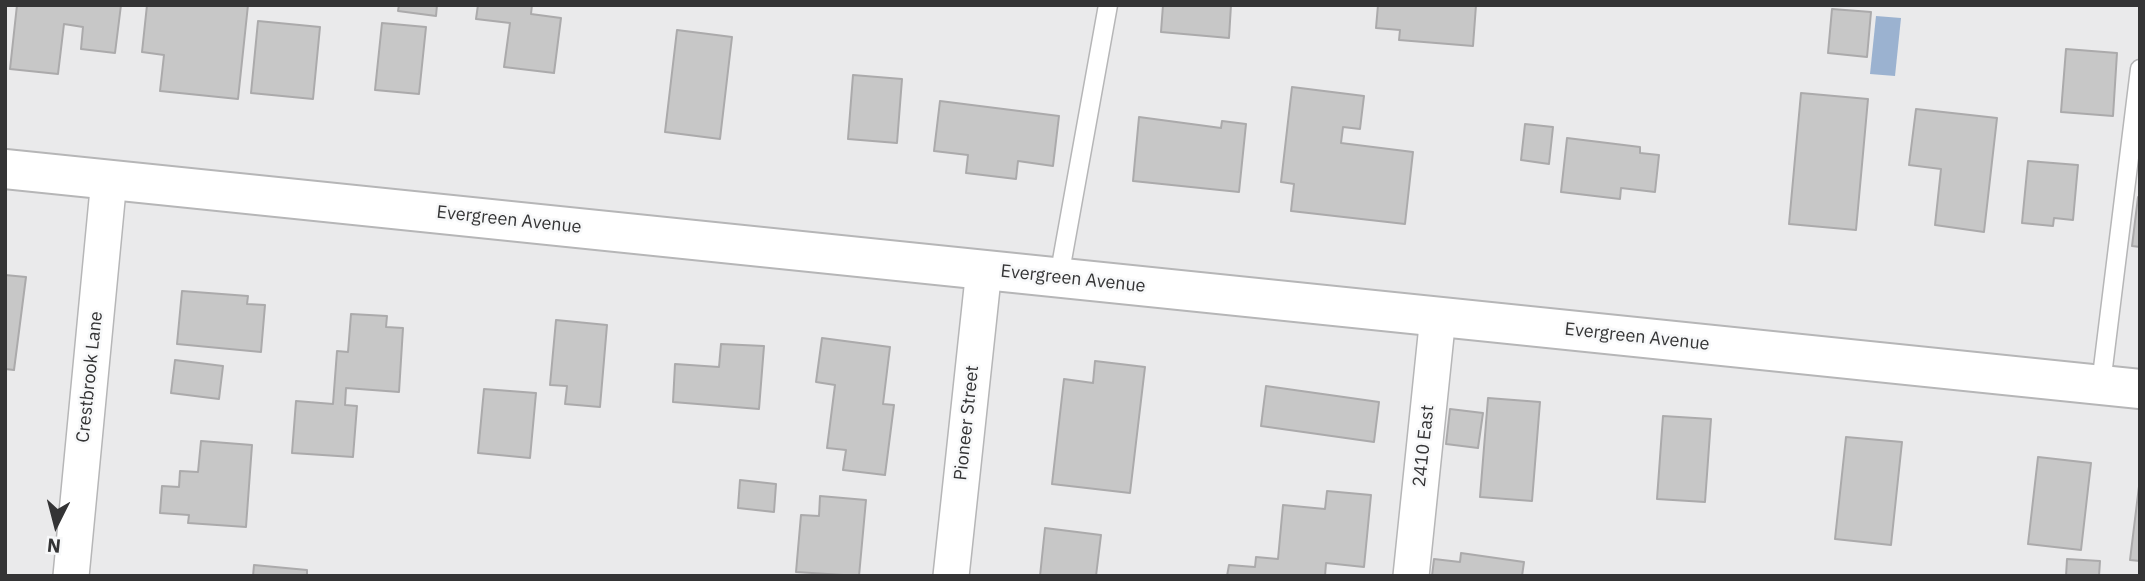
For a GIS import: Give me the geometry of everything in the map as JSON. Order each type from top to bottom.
[{"type":"street","name":"Evergreen Avenue","points":[[5,169],[2140,389]]},
{"type":"street","name":"Crestbrook Lane","points":[[71,576],[109,179]]},
{"type":"street","name":"Pioneer Street","points":[[951,576],[984,269]]},
{"type":"street","name":"2410 East","points":[[1410,576],[1438,316]]},
{"type":"lane","points":[[1059,277],[1108,5]]},
{"type":"lane","points":[[2101,384],[2140,69]]},
{"type":"water","points":[[1876,16],[1901,18],[1895,76],[1870,74]]},
{"type":"building","points":[[17,5],[121,5],[115,53],[81,49],[83,27],[64,24],[58,74],[10,69]]},
{"type":"building","points":[[147,5],[248,5],[238,99],[160,91],[164,55],[142,52]]},
{"type":"building","points":[[399,5],[437,5],[436,16],[398,11]]},
{"type":"building","points":[[478,5],[532,5],[531,14],[561,18],[554,73],[504,67],[510,23],[476,19]]},
{"type":"building","points":[[1163,5],[1231,5],[1229,38],[1161,32]]},
{"type":"building","points":[[1378,5],[1476,5],[1473,46],[1399,40],[1400,30],[1376,28]]},
{"type":"building","points":[[1832,9],[1871,12],[1867,57],[1828,53]]},
{"type":"building","points":[[258,21],[320,27],[313,99],[251,93]]},
{"type":"building","points":[[382,23],[426,27],[419,94],[375,90]]},
{"type":"building","points":[[677,30],[732,37],[720,139],[665,132]]},
{"type":"building","points":[[2066,49],[2117,53],[2113,116],[2061,112]]},
{"type":"building","points":[[853,75],[902,79],[897,143],[848,139]]},
{"type":"building","points":[[1292,87],[1364,96],[1360,129],[1343,127],[1341,143],[1413,152],[1405,224],[1291,211],[1294,184],[1281,182]]},
{"type":"building","points":[[1801,93],[1868,99],[1856,230],[1789,224]]},
{"type":"building","points":[[940,101],[1059,116],[1053,166],[1018,161],[1016,179],[966,173],[968,155],[934,151]]},
{"type":"building","points":[[1916,109],[1997,118],[1984,232],[1935,225],[1941,169],[1909,165]]},
{"type":"building","points":[[1139,117],[1221,128],[1222,121],[1246,124],[1239,192],[1133,181]]},
{"type":"building","points":[[1525,124],[1553,127],[1549,164],[1521,160]]},
{"type":"building","points":[[1567,138],[1640,147],[1640,153],[1659,155],[1655,192],[1621,188],[1620,199],[1561,192]]},
{"type":"building","points":[[2028,161],[2078,165],[2073,220],[2054,218],[2053,226],[2022,223]]},
{"type":"building","points":[[2140,197],[2140,247],[2132,246]]},
{"type":"building","points":[[5,275],[26,277],[14,370],[5,369]]},
{"type":"building","points":[[182,291],[248,296],[247,304],[265,305],[261,352],[177,344]]},
{"type":"building","points":[[351,314],[387,316],[386,327],[403,328],[399,392],[346,388],[345,405],[357,406],[353,457],[292,453],[296,401],[333,404],[337,351],[348,352]]},
{"type":"building","points":[[556,320],[607,325],[600,407],[565,404],[567,386],[550,385]]},
{"type":"building","points":[[822,338],[890,347],[883,404],[894,405],[885,475],[843,470],[846,450],[827,448],[835,385],[816,382]]},
{"type":"building","points":[[721,344],[764,346],[759,409],[673,402],[675,364],[719,367]]},
{"type":"building","points":[[175,360],[223,366],[219,399],[171,393]]},
{"type":"building","points":[[1095,361],[1145,367],[1130,493],[1052,484],[1064,379],[1093,383]]},
{"type":"building","points":[[1266,386],[1379,402],[1374,442],[1261,426]]},
{"type":"building","points":[[484,389],[536,393],[530,458],[478,453]]},
{"type":"building","points":[[1488,398],[1540,402],[1532,501],[1480,497]]},
{"type":"building","points":[[1450,409],[1483,413],[1478,448],[1446,444]]},
{"type":"building","points":[[1663,416],[1711,419],[1705,502],[1657,499]]},
{"type":"building","points":[[1846,437],[1902,442],[1891,545],[1835,539]]},
{"type":"building","points":[[201,441],[252,445],[246,527],[188,523],[189,515],[160,513],[162,486],[179,487],[180,471],[198,472]]},
{"type":"building","points":[[2038,457],[2091,463],[2081,550],[2028,544]]},
{"type":"building","points":[[2140,478],[2140,561],[2130,560]]},
{"type":"building","points":[[740,480],[776,484],[774,512],[738,508]]},
{"type":"building","points":[[1327,491],[1371,495],[1364,567],[1326,563],[1325,576],[1227,576],[1229,565],[1255,567],[1256,557],[1278,559],[1283,505],[1325,509]]},
{"type":"building","points":[[820,496],[866,500],[859,576],[796,572],[801,515],[819,516]]},
{"type":"building","points":[[1045,528],[1101,535],[1096,576],[1040,576]]},
{"type":"building","points":[[1461,553],[1524,562],[1522,576],[1432,576],[1434,559],[1460,562]]},
{"type":"building","points":[[2067,559],[2100,561],[2099,576],[2066,576]]},
{"type":"building","points":[[254,565],[307,570],[307,576],[253,576]]}]
